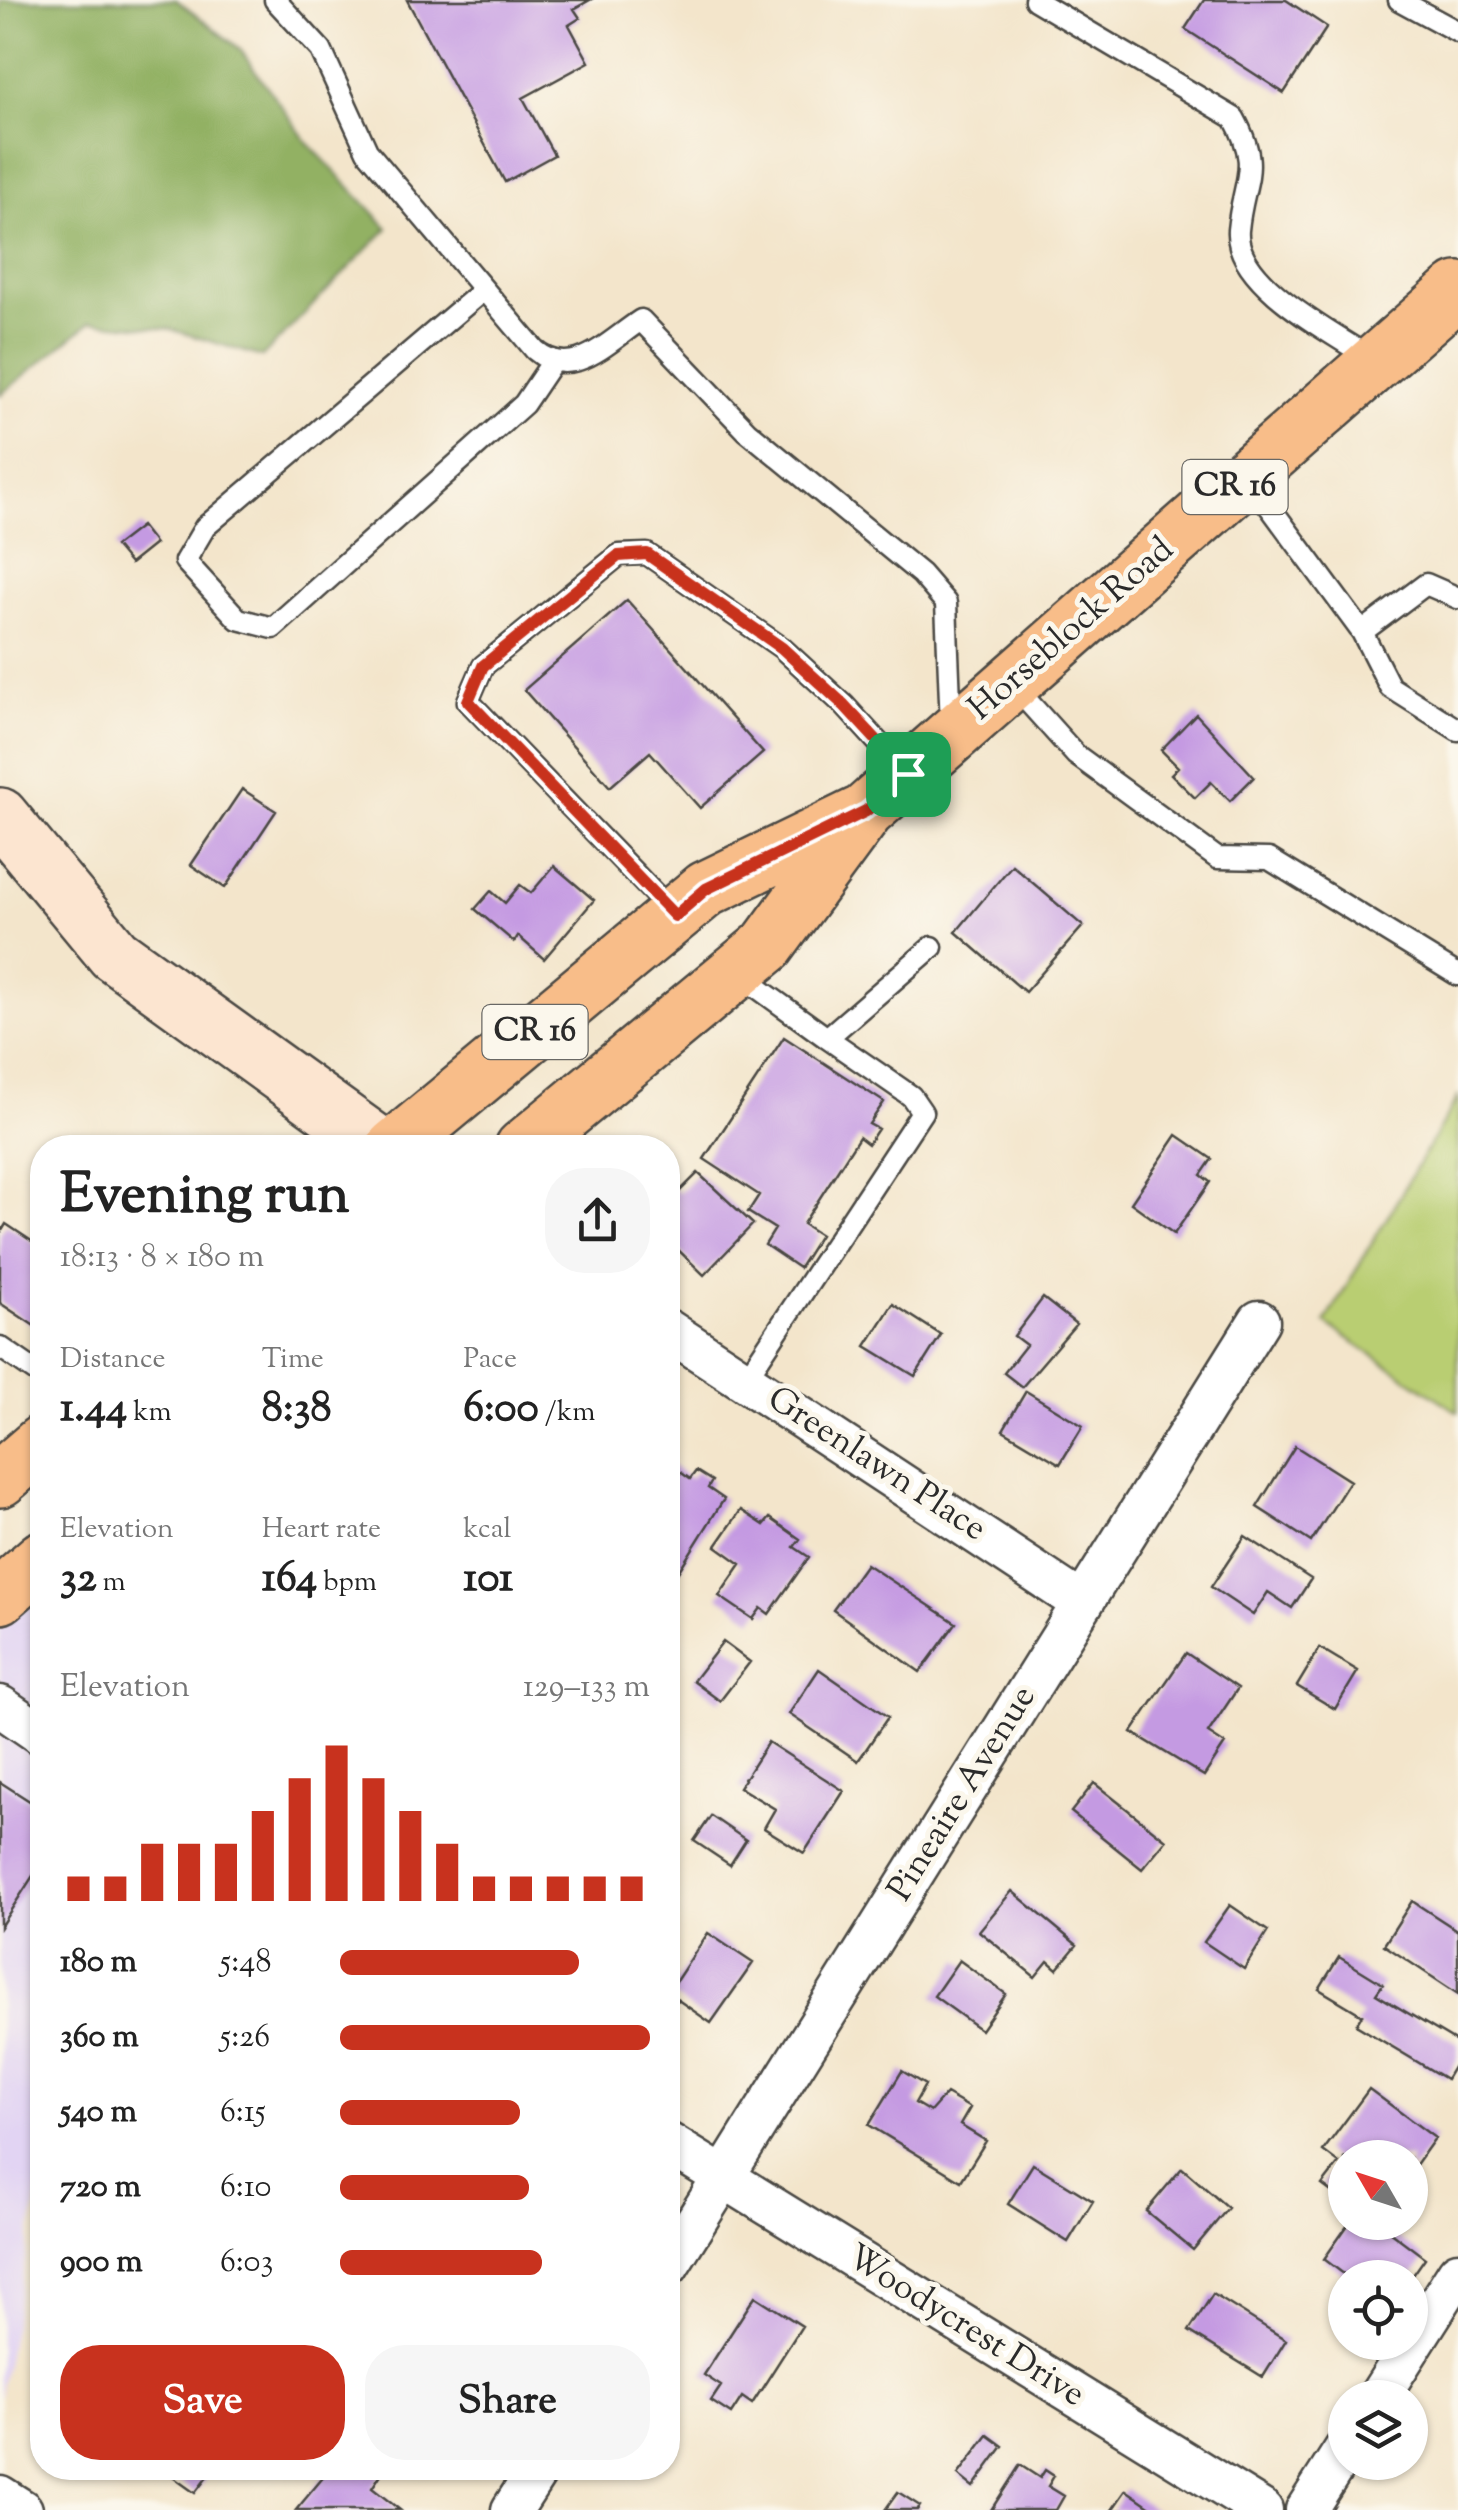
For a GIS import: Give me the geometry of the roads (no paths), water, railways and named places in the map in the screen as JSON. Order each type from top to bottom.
[{"type":"main road","name":"Horseblock Road","points":[[539,1135],[766,946],[866,811],[1458,290]]},
{"type":"main road","name":"Horseblock Road","points":[[410,1135],[706,889],[866,811]]},
{"type":"main road","points":[[0,1479],[30,1453]]},
{"type":"main road","points":[[0,1596],[30,1570]]},
{"type":"street","points":[[0,816],[114,954],[365,1135]]},
{"type":"street","name":"Pineaire Avenue","points":[[680,2247],[1259,1321]]},
{"type":"street","name":"Greenlawn Place","points":[[680,1338],[1082,1603]]},
{"type":"street","points":[[0,1706],[30,1727]]},
{"type":"street","name":"Woodycrest Drive","points":[[680,2150],[1262,2510]]},
{"type":"street","points":[[1389,2380],[1458,2272]]},
{"type":"street","points":[[1306,2510],[1328,2475]]},
{"type":"street","points":[[512,2510],[531,2480]]},
{"type":"street","points":[[0,2496],[22,2510]]},
{"type":"lane","points":[[275,0],[321,50],[367,151],[482,290],[552,364],[571,365],[640,320],[747,431],[921,574],[946,603],[952,735]]},
{"type":"lane","points":[[1036,0],[1234,118],[1252,150],[1238,234],[1249,264],[1269,291],[1376,362]]},
{"type":"lane","points":[[1400,0],[1458,32]]},
{"type":"lane","points":[[482,290],[205,527],[185,561],[238,620],[272,628],[524,404],[552,364]]},
{"type":"lane","points":[[1247,476],[1362,632],[1390,687],[1458,730]]},
{"type":"lane","points":[[675,916],[468,701],[483,666],[618,556],[647,554],[782,648],[844,705],[908,774]]},
{"type":"lane","points":[[1362,632],[1426,584],[1458,598]]},
{"type":"lane","points":[[1012,683],[1076,754],[1218,858],[1269,859],[1458,976]]},
{"type":"lane","points":[[827,1038],[932,947]]},
{"type":"lane","points":[[735,972],[911,1096],[922,1112],[745,1380]]},
{"type":"lane","points":[[0,1347],[30,1368]]}]
